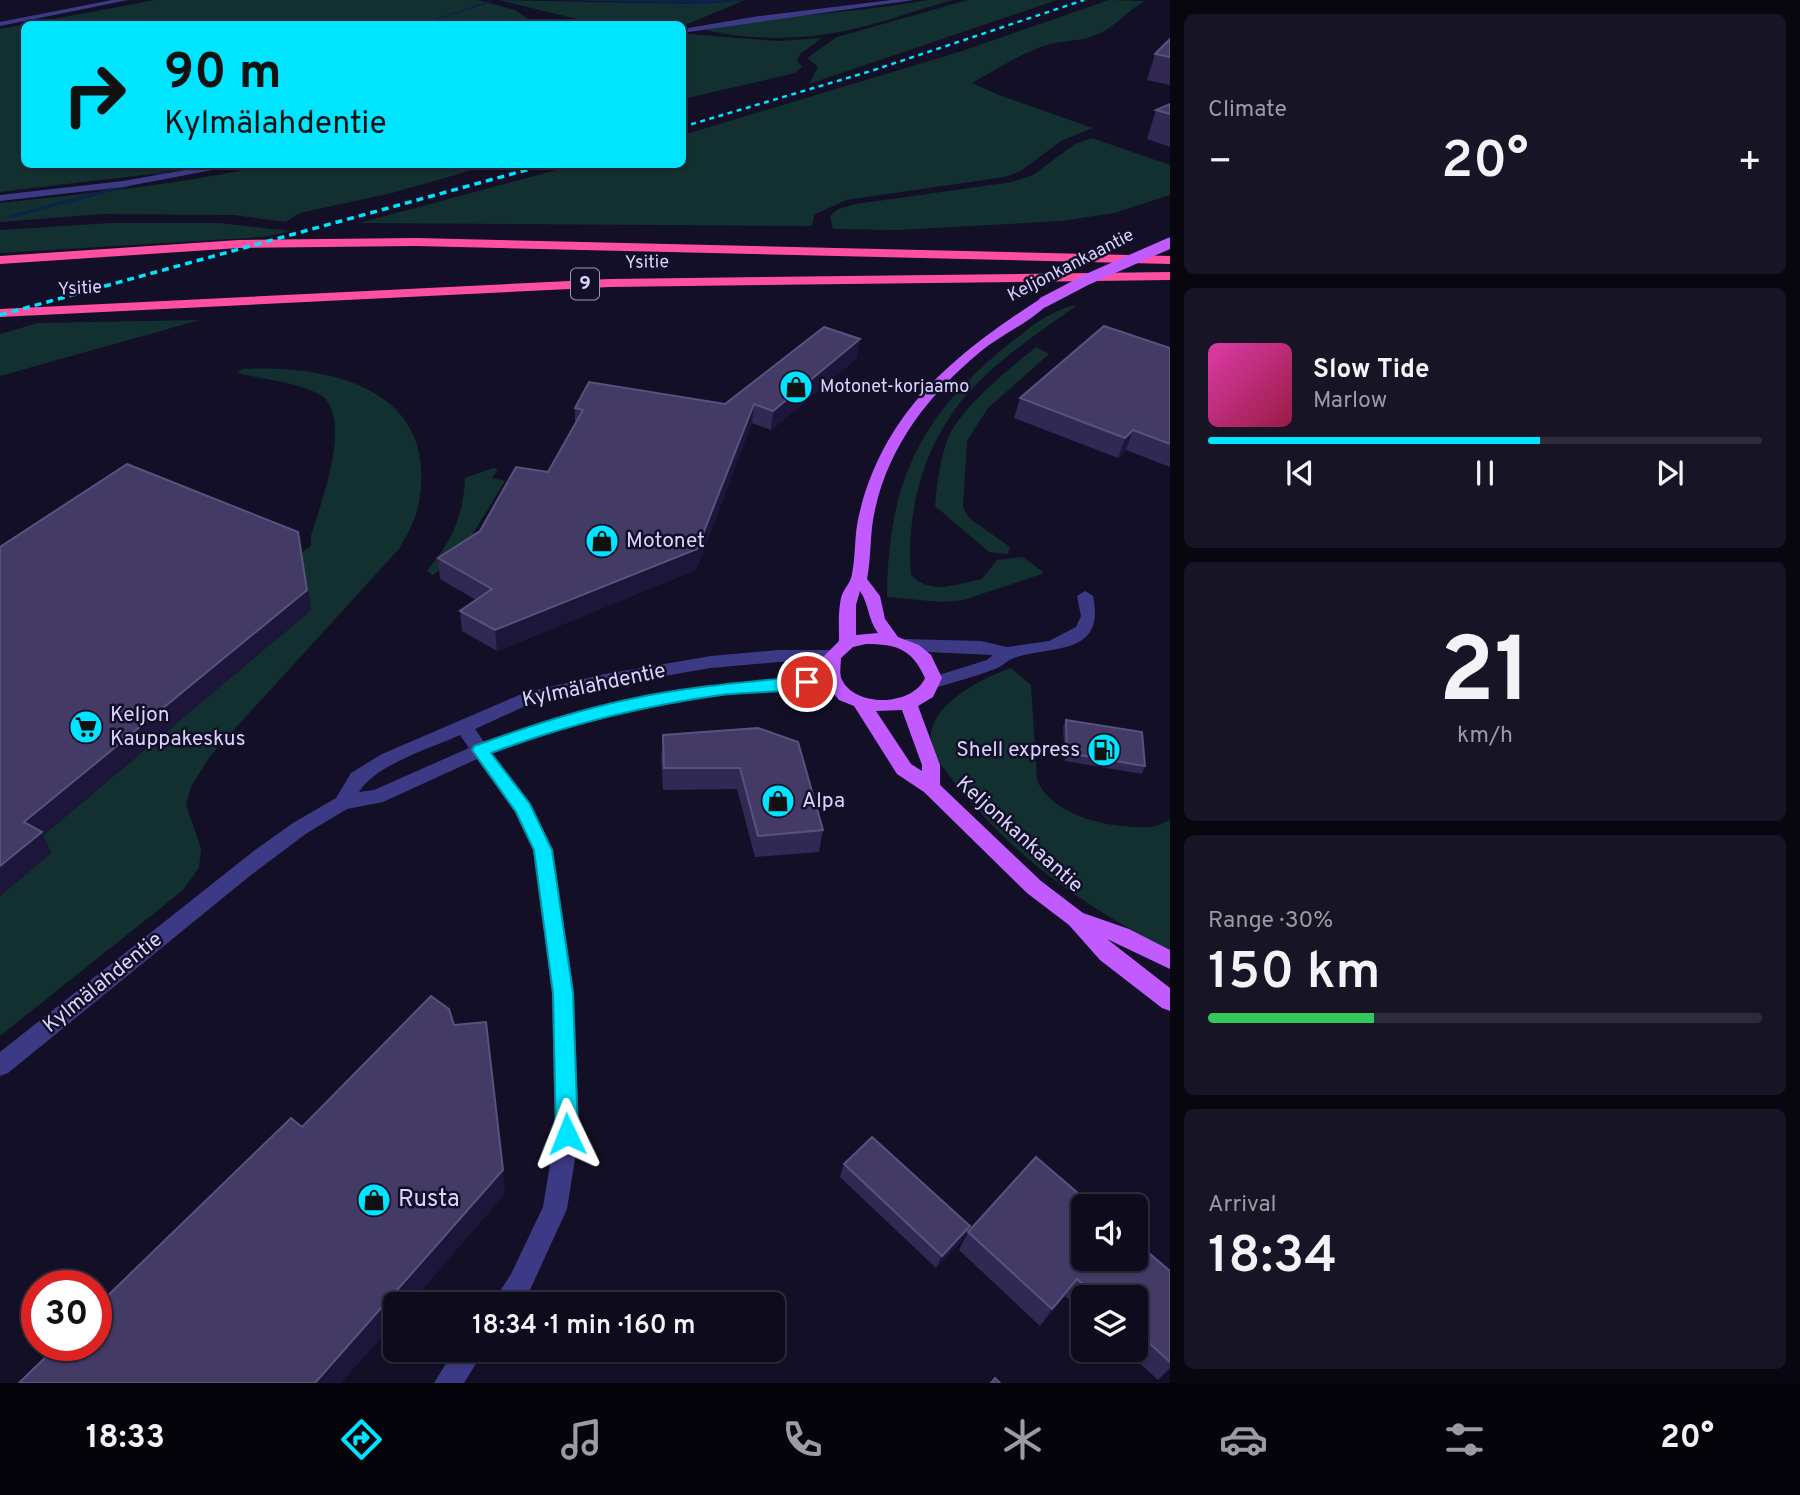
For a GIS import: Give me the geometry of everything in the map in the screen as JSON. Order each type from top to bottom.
[{"type":"highway","name":"Ysitie","points":[[0,260],[226,244],[416,242],[1170,260]]},
{"type":"highway","name":"Ysitie","points":[[0,313],[610,283],[1170,276]]},
{"type":"main road","name":"Keljonkankaantie","points":[[847,643],[849,595],[860,580],[861,546],[876,481],[896,438],[912,413],[961,359],[1044,302],[1088,279],[1170,243]]},
{"type":"main road","name":"Keljonkankaantie","points":[[860,580],[872,596],[877,620],[899,643]]},
{"type":"main road","points":[[866,638],[899,643],[926,660],[933,676],[925,696],[909,705],[881,707],[860,701],[841,690],[835,682],[829,668],[832,656],[847,643],[866,638]]},
{"type":"main road","name":"Keljonkankaantie","points":[[860,701],[904,769],[931,787],[1034,887],[1076,919],[1108,954],[1170,1001]]},
{"type":"main road","name":"Keljonkankaantie","points":[[909,705],[931,765],[931,787]]},
{"type":"main road","name":"Keljonkankaantie","points":[[1076,919],[1122,935],[1170,960]]},
{"type":"street","points":[[0,24],[124,0]]},
{"type":"street","points":[[686,30],[759,18],[910,0]]},
{"type":"street","points":[[0,198],[123,184],[216,168]]},
{"type":"street","points":[[899,643],[981,647],[1007,653],[1051,646],[1083,630],[1089,616],[1085,596]]},
{"type":"street","points":[[932,683],[993,664],[1007,653]]},
{"type":"street","name":"Kylmälahdentie","points":[[343,803],[358,778],[389,759],[530,697],[605,680],[711,662],[778,656],[832,656]]},
{"type":"street","name":"Kylmälahdentie","points":[[0,1066],[270,849],[343,803],[378,797],[409,779],[548,726],[635,704],[723,690],[835,682]]},
{"type":"street","points":[[462,725],[523,808],[543,850],[563,993],[567,1134],[555,1209],[514,1292]]},
{"type":"street","points":[[448,1383],[463,1362]]},
{"type":"green space","points":[[155,0],[478,0],[515,10],[532,21],[43,21]]},
{"type":"green space","points":[[499,0],[701,4],[745,0],[686,25],[686,21],[585,21]]},
{"type":"green space","points":[[928,0],[953,0],[859,28],[813,36],[751,37],[705,30],[761,21]]},
{"type":"green space","points":[[968,0],[1057,0],[809,84],[818,67],[807,58],[837,37]]},
{"type":"green space","points":[[1109,0],[1145,1],[1101,33],[1040,47],[972,83],[1093,128],[1061,141],[1021,171],[1005,177],[846,200],[814,215],[812,226],[359,223],[564,168],[686,168],[686,134],[962,51]]},
{"type":"green space","points":[[21,26],[21,168],[193,168],[0,192],[0,29]]},
{"type":"green space","points":[[686,36],[778,41],[822,38],[800,54],[797,60],[802,67],[795,73],[686,98]]},
{"type":"green space","points":[[1092,138],[1170,165],[1170,195],[1114,213],[1062,221],[899,230],[833,229],[830,216],[838,209],[856,204],[1012,182],[1033,175],[1075,144]]},
{"type":"green space","points":[[252,168],[480,168],[392,193],[300,213],[285,222],[234,215],[102,214],[0,222],[0,203],[100,192]]},
{"type":"green space","points":[[111,223],[219,223],[291,231],[263,237],[0,253],[0,230]]},
{"type":"green space","points":[[1077,305],[1009,355],[968,393],[951,416],[925,465],[912,519],[911,575],[927,585],[945,587],[982,579],[997,560],[1023,557],[1043,572],[1042,574],[963,600],[942,602],[887,597],[889,556],[902,486],[931,426],[952,398],[1009,344],[1050,315]]},
{"type":"green space","points":[[200,320],[0,376],[0,334],[38,323]]},
{"type":"green space","points":[[1036,347],[1049,354],[988,408],[967,441],[963,507],[969,518],[1010,547],[1008,554],[989,552],[935,506],[941,462],[955,424],[988,388]]},
{"type":"green space","points":[[242,369],[313,372],[346,380],[375,394],[399,412],[415,438],[421,471],[416,516],[399,549],[210,756],[191,787],[186,805],[201,848],[199,868],[182,891],[0,1036],[0,896],[51,853],[34,843],[311,610],[302,552],[311,546],[311,536],[327,482],[335,438],[334,419],[329,403],[317,393],[288,383],[237,373]]},
{"type":"green space","points":[[493,468],[498,469],[492,478],[505,481],[472,535],[470,545],[433,575],[427,571],[455,528],[462,505],[465,478]]},
{"type":"green space","points":[[1011,668],[1031,685],[1037,780],[1045,793],[1070,812],[1102,823],[1149,827],[1170,820],[1170,951],[1081,898],[1028,859],[979,811],[938,759],[931,743],[937,717],[958,695]]},
{"type":"water","points":[[552,0],[747,0],[701,4]]},
{"type":"building","points":[[1170,39],[1170,57],[1155,54]]},
{"type":"building","points":[[1170,104],[1170,114],[1156,110]]},
{"type":"building","points":[[1104,326],[1170,348],[1170,444],[1133,430],[1125,438],[1020,398]]},
{"type":"building","name":"Motonet","points":[[824,327],[860,339],[773,411],[754,404],[697,549],[495,630],[460,611],[492,589],[438,558],[480,531],[516,467],[548,472],[583,410],[575,408],[589,382],[725,404]]},
{"type":"building","name":"Keljon Kauppakeskus","points":[[127,464],[298,532],[307,590],[24,822],[42,832],[0,866],[0,547]]},
{"type":"building","points":[[1066,720],[1142,732],[1145,766],[1067,753]]},
{"type":"building","points":[[758,728],[798,742],[823,830],[758,836],[740,768],[664,768],[663,735]]},
{"type":"building","points":[[431,996],[449,1009],[454,1025],[486,1022],[503,1170],[395,1292],[383,1292],[383,1306],[315,1383],[19,1383],[42,1361],[112,1361],[112,1291],[291,1118],[302,1127]]},
{"type":"building","points":[[872,1137],[970,1226],[942,1256],[844,1164]]},
{"type":"building","points":[[1036,1157],[1079,1194],[1071,1194],[1071,1271],[1148,1271],[1148,1252],[1170,1271],[1170,1362],[1148,1342],[1148,1285],[1084,1285],[1077,1279],[1052,1309],[968,1232]]},
{"type":"waterway","points":[[430,21],[490,2]]},
{"type":"waterway","points":[[155,175],[178,168]]},
{"type":"waterway","points":[[11,216],[126,186]]},
{"type":"railway","points":[[686,126],[871,71],[1084,0]]},
{"type":"railway","points":[[0,315],[533,168]]},
{"type":"place","name":"Motonet-korjaamo","points":[[796,387]]},
{"type":"place","name":"Motonet","points":[[602,541]]},
{"type":"place","name":"Keljon Kauppakeskus","points":[[86,727]]},
{"type":"place","name":"Shell express","points":[[1104,750]]},
{"type":"place","name":"Alpa","points":[[778,801]]},
{"type":"place","name":"Rusta","points":[[374,1200]]},
{"type":"route","points":[[567,1134],[563,993],[543,850],[523,808],[480,750],[548,726],[635,704],[723,690],[807,682]]}]
